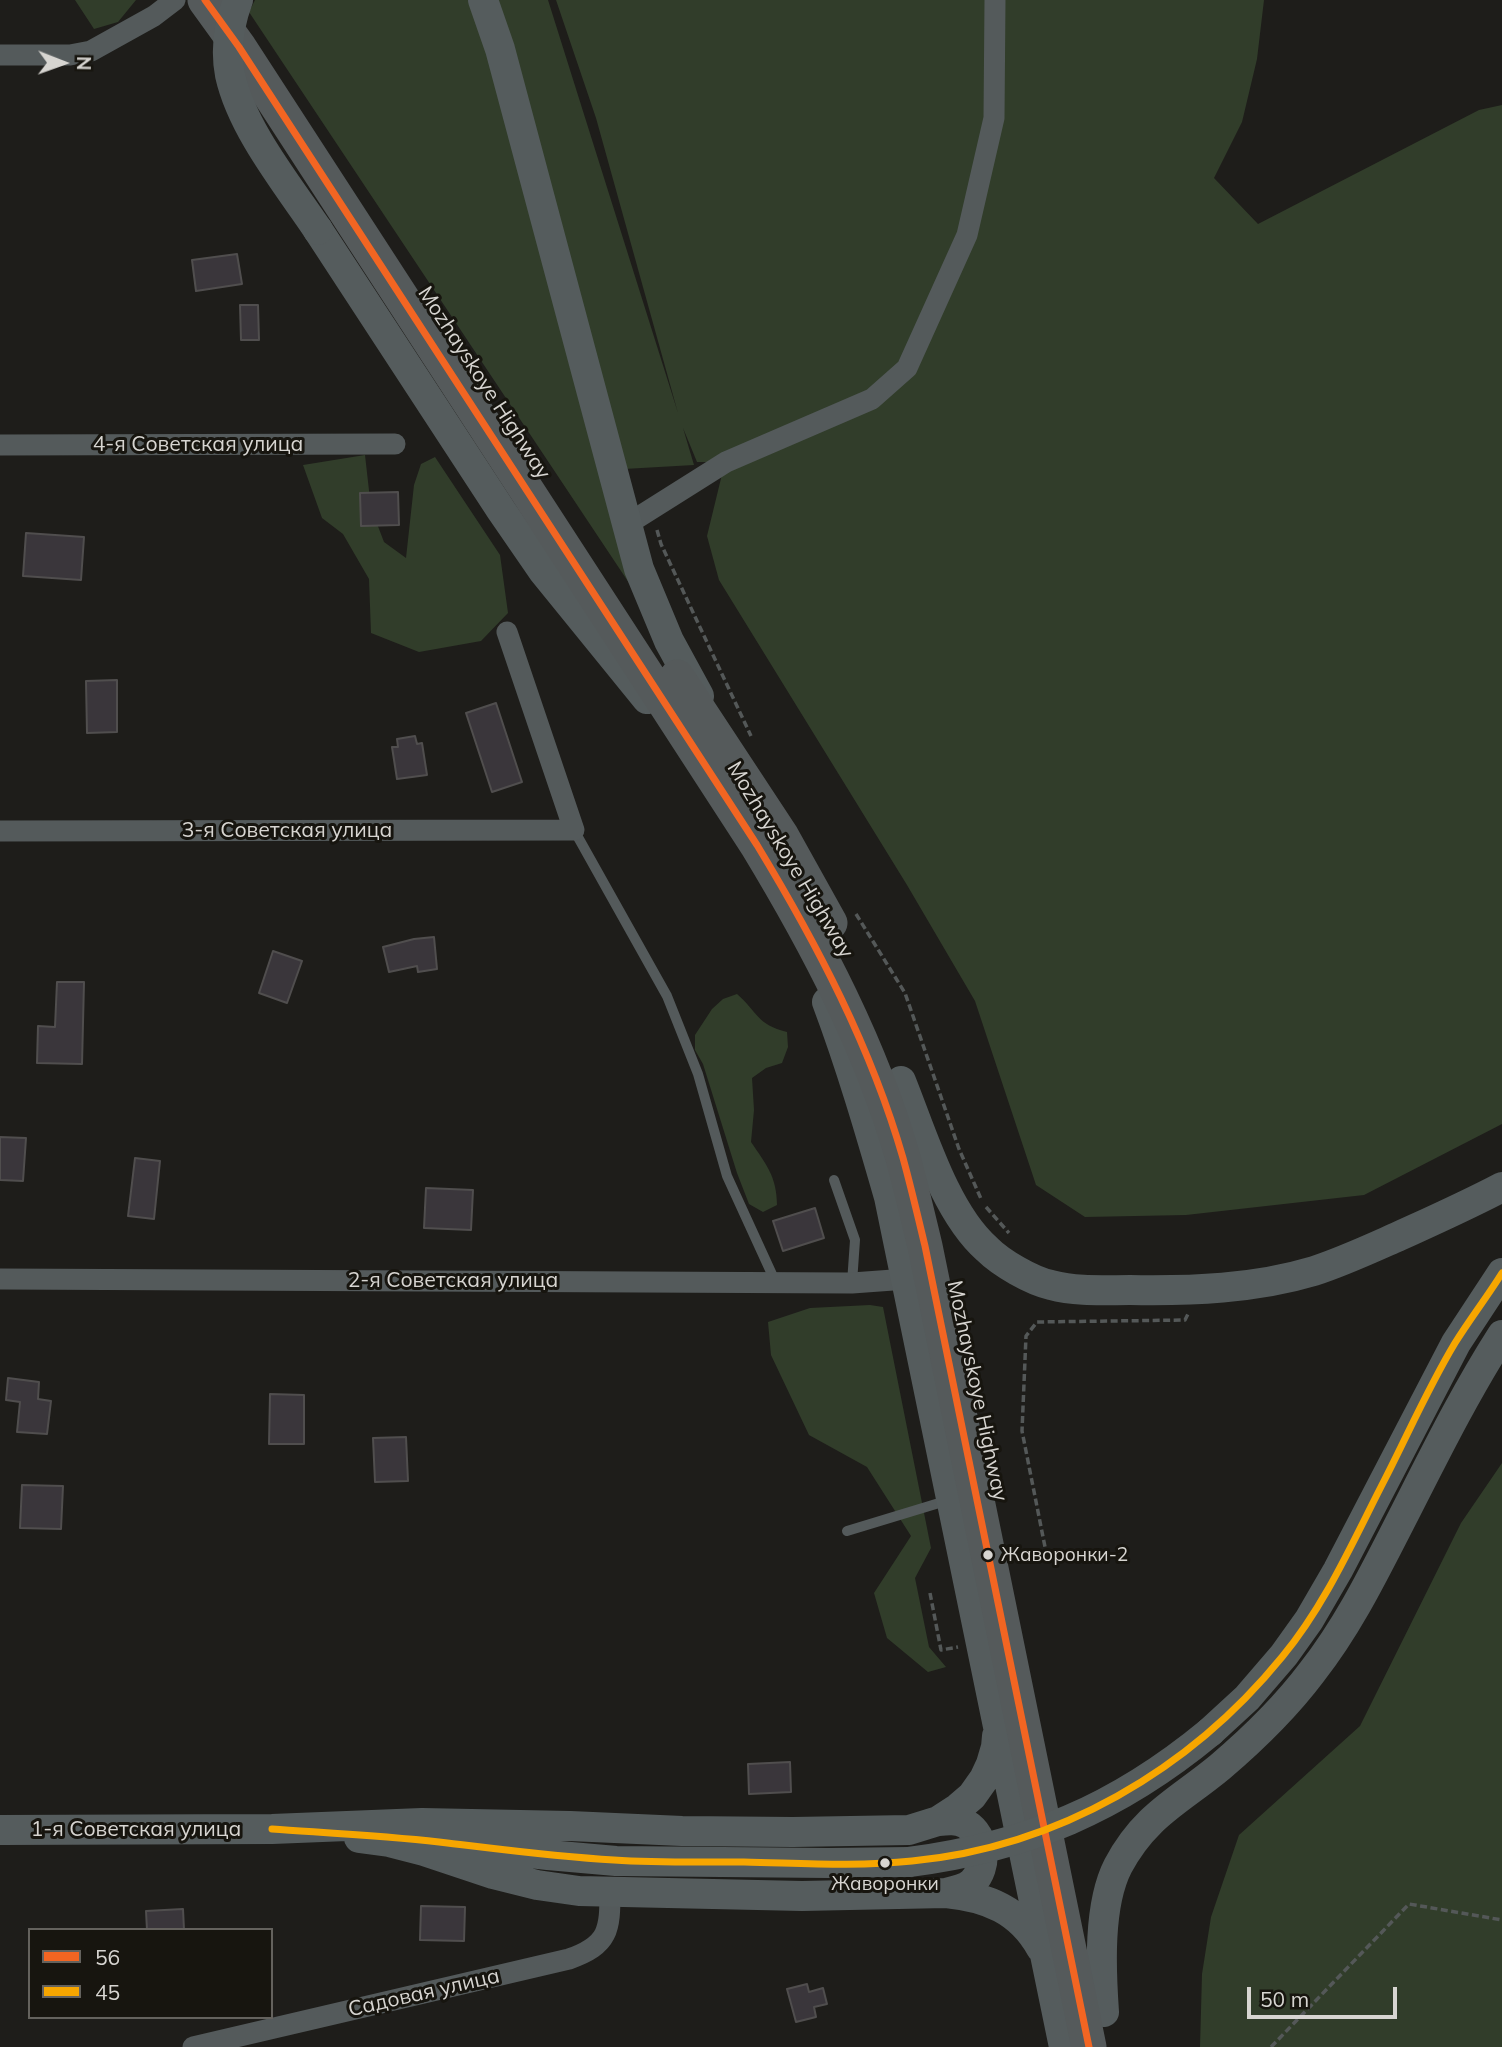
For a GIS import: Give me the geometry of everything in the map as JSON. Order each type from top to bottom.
[{"type":"main road","name":"Mozhayskoye Highway","points":[[205,0],[738,768],[757,845],[799,915],[835,983],[880,1090],[903,1157],[925,1246],[1089,2047]]},
{"type":"main road","name":"Mozhayskoye Highway","points":[[231,0],[738,768],[794,859],[852,964],[879,1026],[901,1081],[945,1241],[1111,2047]]},
{"type":"main road","points":[[237,0],[228,44],[230,75],[241,107],[260,142],[543,571],[738,768]]},
{"type":"main road","points":[[483,0],[500,49],[639,569],[669,641],[738,768]]},
{"type":"main road","points":[[757,845],[827,1003],[847,1055],[885,1185],[907,1279],[1064,2047]]},
{"type":"main road","points":[[901,1081],[958,1215],[988,1251],[1018,1271],[1048,1285],[1081,1290],[1165,1290],[1216,1288],[1264,1282],[1314,1271],[1373,1248],[1465,1207],[1502,1187]]},
{"type":"main road","points":[[272,1829],[616,1860],[909,1862],[980,1850],[1050,1828],[1083,1814],[1113,1800],[1183,1754],[1247,1698],[1284,1655],[1309,1620],[1338,1570],[1455,1343],[1502,1273]]},
{"type":"main road","points":[[1481,1307],[1502,1286]]},
{"type":"main road","points":[[1104,2012],[1101,1966],[1108,1895],[1116,1869],[1130,1845],[1144,1827],[1165,1808],[1246,1744],[1282,1709],[1313,1671],[1350,1618],[1457,1412],[1502,1335]]},
{"type":"main road","points":[[938,1821],[972,1796],[984,1779],[996,1747],[998,1721]]},
{"type":"main road","points":[[272,1829],[422,1823],[793,1832],[909,1830],[938,1821],[952,1820],[965,1824],[974,1831],[983,1850],[983,1861],[971,1884],[946,1893]]},
{"type":"main road","name":"1-я Советская улица","points":[[0,1830],[272,1829]]},
{"type":"main road","points":[[331,1833],[390,1842],[494,1874],[537,1885],[579,1891],[802,1896],[946,1893],[968,1895],[1001,1907],[1023,1923],[1047,1958]]},
{"type":"street","points":[[0,55],[70,55],[91,51],[154,16],[175,0]]},
{"type":"street","points":[[626,525],[726,461],[872,400],[907,368],[967,235],[994,118],[995,0]]},
{"type":"street","name":"4-я Советская улица","points":[[0,445],[395,444]]},
{"type":"street","points":[[507,632],[573,830]]},
{"type":"street","name":"3-я Советская улица","points":[[0,831],[573,830]]},
{"type":"street","name":"2-я Советская улица","points":[[0,1279],[776,1283],[852,1283],[907,1279]]},
{"type":"street","name":"Садовая улица","points":[[193,2047],[569,1959],[589,1952],[608,1930],[611,1891]]},
{"type":"lane","points":[[573,830],[667,996],[698,1074],[727,1176],[776,1283]]},
{"type":"lane","points":[[834,1180],[855,1240],[852,1283]]},
{"type":"lane","points":[[847,1531],[952,1499]]},
{"type":"path","points":[[652,509],[661,544],[738,768]]},
{"type":"path","points":[[854,911],[905,993],[959,1149],[982,1202],[1014,1238]]},
{"type":"path","points":[[1047,1557],[1022,1431],[1026,1336],[1037,1322],[1185,1320],[1190,1309]]},
{"type":"path","points":[[930,1593],[942,1650],[961,1646]]},
{"type":"path","points":[[1271,2047],[1409,1904],[1502,1920]]},
{"type":"green space","points":[[75,0],[136,0],[118,22],[94,29]]},
{"type":"green space","points":[[255,0],[470,0],[483,23],[641,601],[249,12]]},
{"type":"green space","points":[[497,0],[548,0],[678,413],[596,118],[556,0],[1264,0],[1257,59],[1242,122],[1214,178],[1258,224],[1479,110],[1502,105],[1502,1124],[1364,1195],[1186,1215],[1085,1217],[1036,1185],[975,1001],[907,885],[719,580],[707,536],[725,462],[697,462],[683,428],[694,465],[624,469]]},
{"type":"green space","points":[[365,455],[371,508],[384,542],[406,558],[414,485],[421,464],[435,457],[500,555],[508,613],[481,641],[419,652],[371,633],[369,579],[343,534],[322,518],[303,465]]},
{"type":"green space","points":[[737,994],[769,1026],[787,1032],[788,1047],[782,1063],[766,1068],[752,1078],[754,1110],[751,1142],[770,1171],[777,1205],[763,1212],[749,1204],[703,1064],[695,1050],[695,1035],[712,1009],[723,999]]},
{"type":"green space","points":[[870,1305],[883,1307],[931,1548],[915,1578],[929,1647],[946,1667],[928,1672],[887,1638],[874,1593],[911,1536],[867,1467],[809,1435],[771,1355],[768,1322],[810,1308]]},
{"type":"green space","points":[[1502,1463],[1502,2047],[1200,2047],[1202,1974],[1211,1917],[1239,1835],[1360,1726],[1461,1523]]},
{"type":"building","points":[[237,254],[242,284],[196,291],[192,260]]},
{"type":"building","points":[[240,305],[258,305],[259,340],[241,340]]},
{"type":"building","points":[[398,492],[399,525],[361,526],[360,493]]},
{"type":"building","points":[[26,533],[84,537],[81,580],[23,576]]},
{"type":"building","points":[[117,680],[117,732],[87,733],[86,681]]},
{"type":"building","points":[[496,703],[522,782],[492,792],[466,713]]},
{"type":"building","points":[[415,736],[417,744],[422,743],[427,775],[397,779],[392,747],[398,747],[397,739]]},
{"type":"building","points":[[434,937],[437,969],[418,972],[417,966],[389,972],[383,947]]},
{"type":"building","points":[[273,951],[302,961],[287,1003],[259,993]]},
{"type":"building","points":[[57,982],[84,982],[82,1064],[37,1063],[38,1026],[55,1027]]},
{"type":"building","points":[[0,1137],[26,1138],[23,1181],[0,1180]]},
{"type":"building","points":[[135,1158],[160,1161],[154,1219],[128,1216]]},
{"type":"building","points":[[426,1188],[473,1190],[471,1230],[424,1228]]},
{"type":"building","points":[[815,1208],[824,1238],[783,1251],[773,1221]]},
{"type":"building","points":[[8,1378],[39,1382],[38,1399],[51,1401],[47,1434],[17,1432],[20,1402],[6,1400]]},
{"type":"building","points":[[270,1394],[304,1395],[304,1444],[269,1444]]},
{"type":"building","points":[[406,1437],[408,1481],[375,1482],[373,1438]]},
{"type":"building","points":[[22,1485],[63,1486],[61,1529],[20,1528]]},
{"type":"building","points":[[790,1762],[791,1792],[749,1794],[748,1764]]},
{"type":"building","points":[[421,1906],[465,1907],[464,1941],[420,1940]]},
{"type":"building","points":[[183,1909],[184,1928],[147,1928],[146,1911]]},
{"type":"building","points":[[807,1984],[809,1992],[823,1988],[827,2004],[814,2007],[816,2017],[796,2022],[787,1989]]},
{"type":"transit line","name":"56","points":[[205,0],[239,47],[757,845],[801,920],[859,1036],[903,1158],[925,1246],[1089,2047]]},
{"type":"transit line","name":"45","points":[[272,1829],[398,1838],[614,1860],[849,1864],[891,1863],[966,1853],[1018,1839],[1069,1820],[1117,1796],[1163,1768],[1206,1735],[1246,1698],[1298,1637],[1350,1548],[1445,1359],[1502,1273]]},
{"type":"place","name":"Жаворонки-2","points":[[988,1555]]},
{"type":"place","name":"Жаворонки","points":[[885,1863]]}]
